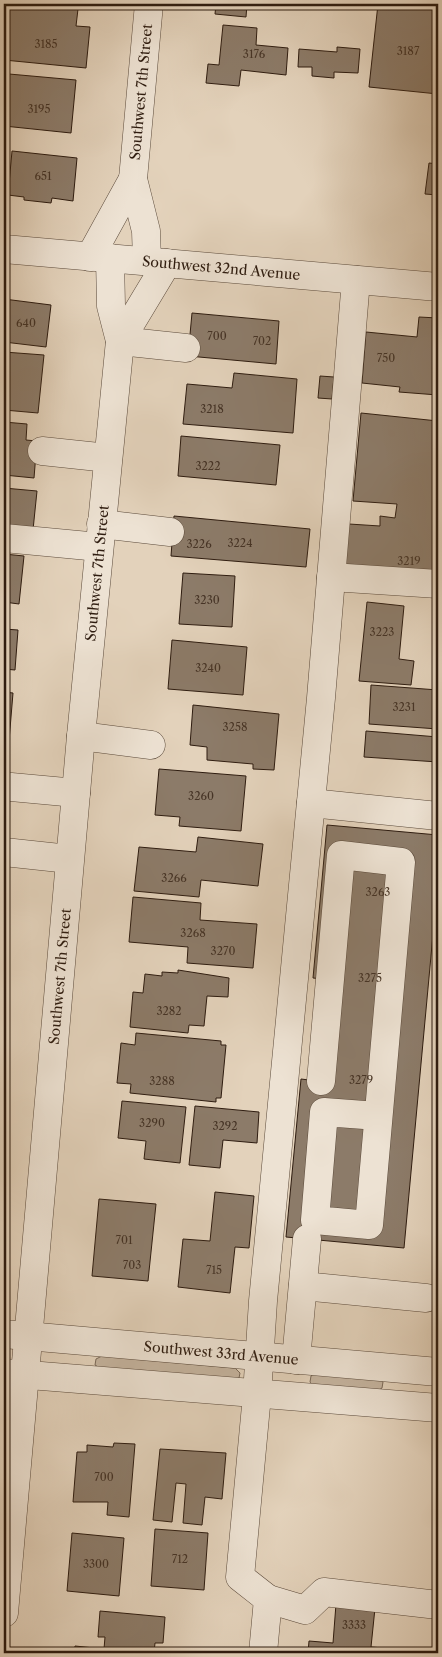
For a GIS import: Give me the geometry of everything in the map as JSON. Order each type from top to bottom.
[{"type":"street","name":"Southwest 7th Street","points":[[120,341],[100,258],[133,179],[148,4]]},
{"type":"street","name":"Southwest 7th Street","points":[[4,1613],[16,1335],[70,859],[120,341],[157,262],[146,231],[133,179]]},
{"type":"street","name":"Southwest 32nd Avenue","points":[[4,249],[438,288]]},
{"type":"street","points":[[356,280],[311,803],[262,1301],[257,1395],[240,1577],[268,1599],[305,1610],[324,1592],[438,1605]]},
{"type":"street","points":[[120,341],[186,348]]},
{"type":"street","points":[[42,451],[108,458]]},
{"type":"street","points":[[4,538],[170,532]]},
{"type":"street","points":[[331,577],[438,584]]},
{"type":"street","points":[[81,736],[151,744]]},
{"type":"street","points":[[11,787],[76,793]]},
{"type":"street","points":[[311,803],[438,816]]},
{"type":"street","points":[[4,852],[70,859]]},
{"type":"street","points":[[321,1082],[341,856],[401,862],[378,1116]]},
{"type":"street","points":[[296,1360],[307,1239]]},
{"type":"street","points":[[302,1286],[426,1298]]},
{"type":"street","name":"Southwest 33rd Avenue","points":[[16,1335],[438,1372]]},
{"type":"street","points":[[15,1374],[257,1395],[438,1408]]},
{"type":"street","points":[[263,1653],[268,1599]]},
{"type":"shaded area","points":[[102,1356],[235,1368],[240,1373],[239,1378],[234,1380],[100,1368],[95,1365],[96,1359]]},
{"type":"shaded area","points":[[315,1373],[378,1378],[383,1382],[382,1388],[376,1392],[313,1386],[310,1382],[311,1376]]},
{"type":"building","points":[[4,4],[78,9],[76,26],[90,27],[86,68],[4,60]]},
{"type":"building","points":[[216,4],[247,4],[246,17],[215,14]]},
{"type":"building","points":[[378,4],[438,4],[438,94],[369,87]]},
{"type":"building","points":[[223,25],[257,28],[256,45],[288,48],[286,75],[241,70],[239,86],[206,83],[208,64],[219,65]]},
{"type":"building","points":[[337,47],[360,49],[358,73],[334,72],[334,78],[312,76],[312,67],[298,67],[299,49],[337,52]]},
{"type":"building","points":[[9,74],[76,80],[71,133],[4,126],[4,92],[8,93]]},
{"type":"building","points":[[12,151],[77,158],[73,201],[52,198],[51,203],[24,200],[24,197],[8,195]]},
{"type":"building","points":[[429,163],[438,164],[438,195],[425,194]]},
{"type":"building","points":[[4,299],[51,305],[46,347],[4,342]]},
{"type":"building","points":[[192,313],[279,321],[276,364],[188,356]]},
{"type":"building","points":[[419,317],[438,318],[438,395],[399,392],[400,387],[362,383],[366,332],[417,337]]},
{"type":"building","points":[[4,352],[44,355],[38,413],[4,410]]},
{"type":"building","points":[[234,373],[297,379],[293,433],[183,424],[187,384],[232,388]]},
{"type":"building","points":[[320,376],[334,377],[332,399],[318,398]]},
{"type":"building","points":[[361,413],[438,421],[438,571],[345,567],[349,524],[380,526],[380,516],[395,518],[397,504],[353,501]]},
{"type":"building","points":[[4,422],[27,424],[26,440],[37,441],[34,478],[4,475]]},
{"type":"building","points":[[181,436],[280,445],[276,485],[178,476]]},
{"type":"building","points":[[4,488],[37,491],[33,530],[4,527]]},
{"type":"building","points":[[174,516],[310,529],[306,567],[171,556]]},
{"type":"building","points":[[4,554],[24,556],[19,604],[4,602]]},
{"type":"building","points":[[183,573],[235,576],[232,627],[179,624]]},
{"type":"building","points":[[367,602],[404,606],[399,659],[414,661],[411,685],[359,681]]},
{"type":"building","points":[[4,629],[18,630],[15,670],[4,669]]},
{"type":"building","points":[[172,640],[247,647],[243,695],[168,689]]},
{"type":"building","points":[[371,685],[438,690],[438,729],[369,724]]},
{"type":"building","points":[[4,692],[13,693],[9,741],[4,741]]},
{"type":"building","points":[[193,705],[279,714],[274,770],[253,769],[253,764],[207,760],[207,747],[190,745]]},
{"type":"building","points":[[366,731],[438,737],[438,762],[364,757]]},
{"type":"building","points":[[4,758],[9,758],[5,812],[4,812]]},
{"type":"building","points":[[159,769],[246,776],[241,831],[179,826],[180,817],[155,815]]},
{"type":"building","points":[[327,825],[438,835],[438,880],[404,1248],[286,1237],[301,1079],[333,1083],[343,981],[313,978]]},
{"type":"building","points":[[198,837],[263,844],[258,886],[201,880],[199,897],[134,891],[139,847],[196,852]]},
{"type":"building","points":[[133,897],[201,903],[200,920],[257,924],[253,968],[187,963],[188,947],[129,942]]},
{"type":"building","points":[[178,970],[229,978],[228,997],[207,996],[204,1026],[189,1025],[188,1033],[130,1027],[133,992],[143,993],[145,974],[162,976],[162,972],[178,973]]},
{"type":"building","points":[[136,1033],[221,1041],[221,1045],[226,1045],[221,1098],[216,1098],[216,1102],[130,1093],[131,1084],[117,1083],[121,1043],[135,1045]]},
{"type":"building","points":[[122,1101],[186,1107],[180,1163],[144,1159],[146,1141],[118,1138]]},
{"type":"building","points":[[195,1106],[259,1112],[257,1143],[223,1140],[220,1168],[189,1165]]},
{"type":"building","points":[[215,1192],[254,1196],[249,1248],[235,1247],[230,1293],[178,1287],[183,1239],[210,1241]]},
{"type":"building","points":[[99,1199],[156,1204],[148,1281],[92,1276]]},
{"type":"building","points":[[114,1443],[135,1444],[129,1517],[107,1515],[108,1502],[73,1502],[77,1452],[87,1452],[87,1445],[113,1447]]},
{"type":"building","points":[[160,1449],[226,1453],[222,1499],[205,1497],[202,1525],[183,1523],[186,1484],[176,1483],[172,1522],[153,1520]]},
{"type":"building","points":[[155,1529],[208,1533],[204,1590],[151,1586]]},
{"type":"building","points":[[72,1533],[124,1538],[119,1596],[67,1591]]},
{"type":"building","points":[[336,1604],[375,1608],[371,1647],[384,1648],[383,1653],[308,1653],[309,1641],[333,1643]]},
{"type":"building","points":[[100,1611],[165,1617],[163,1643],[155,1643],[154,1653],[74,1653],[75,1646],[104,1649],[105,1637],[98,1637]]}]
